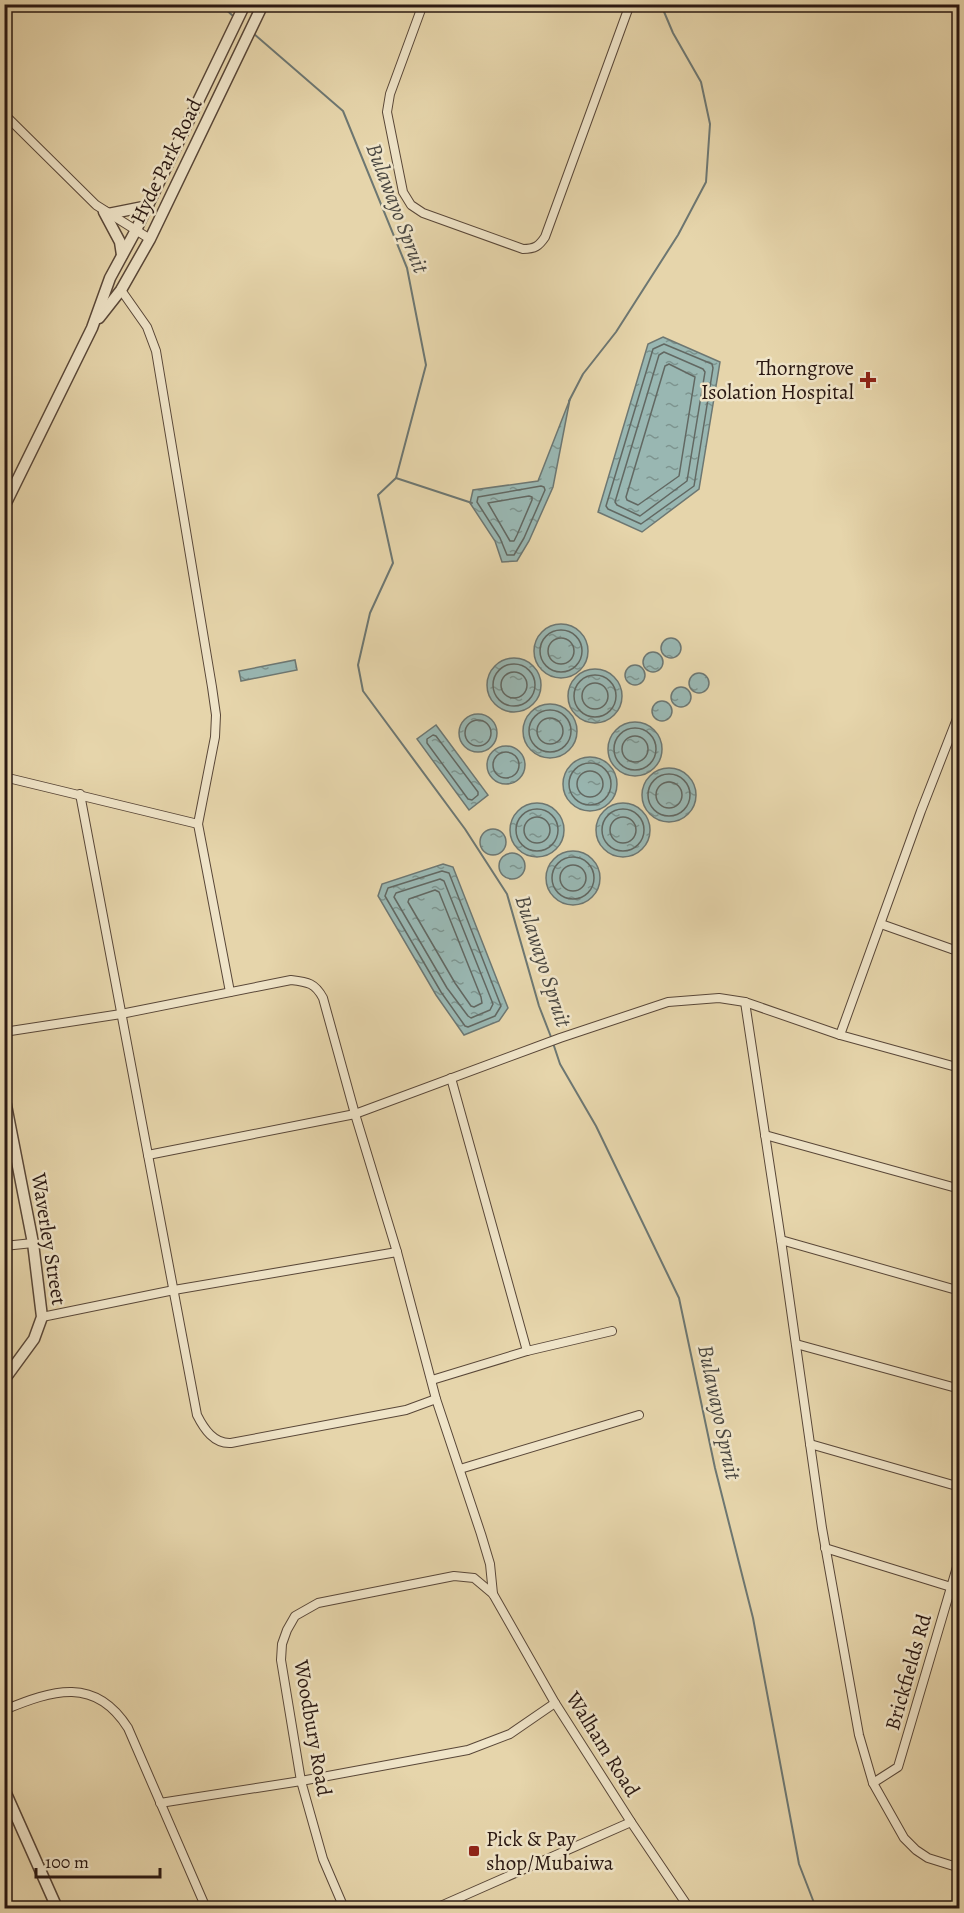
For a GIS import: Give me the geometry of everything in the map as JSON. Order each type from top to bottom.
[{"type":"street","name":"Hyde Park Road","points":[[92,328],[121,290],[150,238],[263,4]]},
{"type":"street","points":[[423,4],[390,94],[387,112],[392,144],[406,199],[416,210],[423,213],[523,249],[532,249],[539,245],[545,237],[630,4]]},
{"type":"street","name":"Hyde Park Road","points":[[4,507],[92,328],[110,278],[136,230],[240,15]]},
{"type":"street","points":[[4,114],[106,213],[150,238]]},
{"type":"street","points":[[165,170],[180,177]]},
{"type":"street","points":[[106,213],[147,206]]},
{"type":"street","points":[[106,213],[120,242],[122,255]]},
{"type":"street","points":[[121,290],[147,327],[156,351],[212,687],[216,715],[215,737],[198,824],[230,992]]},
{"type":"street","points":[[840,1035],[921,811],[956,732],[960,711]]},
{"type":"street","points":[[4,777],[198,824]]},
{"type":"street","points":[[80,794],[197,1415],[218,1441],[231,1443],[406,1410],[436,1399]]},
{"type":"street","points":[[881,924],[960,952]]},
{"type":"street","points":[[4,1032],[121,1014],[291,980],[311,983],[318,988],[397,1252],[436,1399],[490,1564],[493,1594]]},
{"type":"street","points":[[148,1155],[355,1114],[560,1038],[668,1002],[719,998],[745,1002],[840,1035],[960,1068]]},
{"type":"street","points":[[745,1002],[782,1240],[825,1548],[859,1735],[873,1783],[904,1838],[928,1858],[960,1869]]},
{"type":"street","points":[[451,1078],[527,1351]]},
{"type":"street","name":"Waverley Street","points":[[4,1095],[33,1243],[42,1317],[34,1339],[4,1380]]},
{"type":"street","points":[[765,1135],[960,1189]]},
{"type":"street","points":[[782,1240],[960,1291]]},
{"type":"street","points":[[4,1246],[33,1243]]},
{"type":"street","points":[[42,1317],[174,1290],[397,1252]]},
{"type":"street","points":[[432,1380],[527,1351],[612,1331]]},
{"type":"street","points":[[796,1344],[960,1389]]},
{"type":"street","points":[[460,1469],[639,1415]]},
{"type":"street","points":[[810,1444],[960,1487]]},
{"type":"street","points":[[825,1548],[951,1587]]},
{"type":"street","name":"Brickfields Rd","points":[[873,1783],[898,1767],[960,1557]]},
{"type":"street","name":"Woodbury Road","points":[[344,1908],[322,1859],[301,1781],[281,1660],[282,1644],[287,1630],[295,1616],[318,1603],[454,1576],[474,1578],[493,1594]]},
{"type":"street","name":"Walham Road","points":[[493,1594],[555,1703],[689,1908]]},
{"type":"street","points":[[4,1710],[54,1692],[96,1697],[119,1713],[128,1728],[206,1908]]},
{"type":"street","points":[[160,1803],[301,1781],[468,1750],[510,1734],[555,1703]]},
{"type":"street","points":[[4,1789],[57,1908]]},
{"type":"street","points":[[436,1908],[632,1822]]},
{"type":"water","points":[[663,337],[720,362],[699,489],[642,532],[598,512],[648,344]]},
{"type":"water","points":[[570,399],[553,487],[529,541],[517,561],[502,562],[495,541],[470,503],[473,490],[538,481]]},
{"type":"water","points":[[561,624],[571,626],[580,632],[586,641],[588,651],[586,661],[580,670],[571,676],[561,678],[551,676],[542,670],[536,661],[534,651],[536,641],[542,632],[551,626]]},
{"type":"water","points":[[671,638],[678,641],[681,648],[678,655],[671,658],[664,655],[661,648],[664,641]]},
{"type":"water","points":[[653,652],[660,655],[663,662],[660,669],[653,672],[646,669],[643,662],[646,655]]},
{"type":"water","points":[[514,658],[524,660],[533,666],[539,675],[541,685],[539,695],[533,704],[524,710],[514,712],[504,710],[495,704],[489,695],[487,685],[489,675],[495,666],[504,660]]},
{"type":"water","points":[[295,660],[297,670],[241,681],[239,671]]},
{"type":"water","points":[[635,665],[642,668],[645,675],[642,682],[635,685],[628,682],[625,675],[628,668]]},
{"type":"water","points":[[595,669],[605,671],[614,677],[620,686],[622,696],[620,706],[614,715],[605,721],[595,723],[585,721],[576,715],[570,706],[568,696],[570,686],[576,677],[585,671]]},
{"type":"water","points":[[699,673],[706,676],[709,683],[706,690],[699,693],[692,690],[689,683],[692,676]]},
{"type":"water","points":[[681,687],[688,690],[691,697],[688,704],[681,707],[674,704],[671,697],[674,690]]},
{"type":"water","points":[[662,701],[669,704],[672,711],[669,718],[662,721],[655,718],[652,711],[655,704]]},
{"type":"water","points":[[550,704],[560,706],[569,712],[575,721],[577,731],[575,741],[569,750],[560,756],[550,758],[540,756],[531,750],[525,741],[523,731],[525,721],[531,712],[540,706]]},
{"type":"water","points":[[478,714],[492,719],[497,733],[492,747],[478,752],[464,747],[459,733],[464,719]]},
{"type":"water","points":[[635,722],[645,724],[654,730],[660,739],[662,749],[660,759],[654,768],[645,774],[635,776],[625,774],[616,768],[610,759],[608,749],[610,739],[616,730],[625,724]]},
{"type":"water","points":[[436,725],[488,795],[469,810],[417,739]]},
{"type":"water","points":[[506,746],[520,751],[525,765],[520,779],[506,784],[492,779],[487,765],[492,751]]},
{"type":"water","points":[[590,757],[600,759],[609,765],[615,774],[617,784],[615,794],[609,803],[600,809],[590,811],[580,809],[571,803],[565,794],[563,784],[565,774],[571,765],[580,759]]},
{"type":"water","points":[[669,768],[679,770],[688,776],[694,785],[696,795],[694,805],[688,814],[679,820],[669,822],[659,820],[650,814],[644,805],[642,795],[644,785],[650,776],[659,770]]},
{"type":"water","points":[[537,803],[547,805],[556,811],[562,820],[564,830],[562,840],[556,849],[547,855],[537,857],[527,855],[518,849],[512,840],[510,830],[512,820],[518,811],[527,805]]},
{"type":"water","points":[[623,803],[633,805],[642,811],[648,820],[650,830],[648,840],[642,849],[633,855],[623,857],[613,855],[604,849],[598,840],[596,830],[598,820],[604,811],[613,805]]},
{"type":"water","points":[[493,829],[502,833],[506,842],[502,851],[493,855],[484,851],[480,842],[484,833]]},
{"type":"water","points":[[573,851],[583,853],[592,859],[598,868],[600,878],[598,888],[592,897],[583,903],[573,905],[563,903],[554,897],[548,888],[546,878],[548,868],[554,859],[563,853]]},
{"type":"water","points":[[512,853],[521,857],[525,866],[521,875],[512,879],[503,875],[499,866],[503,857]]},
{"type":"water","points":[[443,864],[453,867],[508,1008],[499,1021],[464,1035],[436,995],[378,896],[382,884]]},
{"type":"waterway","name":"Bulawayo Spruit","points":[[220,4],[233,16]]},
{"type":"waterway","points":[[569,401],[583,374],[616,332],[678,235],[706,182],[710,124],[701,82],[673,33],[662,7],[663,4]]},
{"type":"waterway","name":"Bulawayo Spruit","points":[[254,34],[343,111],[407,268],[426,365],[396,478],[378,495],[393,563],[370,613],[358,665],[363,691],[465,829],[507,894],[539,1006],[551,1037]]},
{"type":"waterway","points":[[396,478],[472,503]]},
{"type":"waterway","name":"Bulawayo Spruit","points":[[553,1043],[560,1064],[596,1126],[679,1298],[715,1468],[753,1618],[799,1864],[816,1908]]},
{"type":"place","name":"Thorngrove Isolation Hospital","points":[[868,380]]},
{"type":"place","name":"Pick & Pay shop/Mubaiwa","points":[[474,1851]]}]
